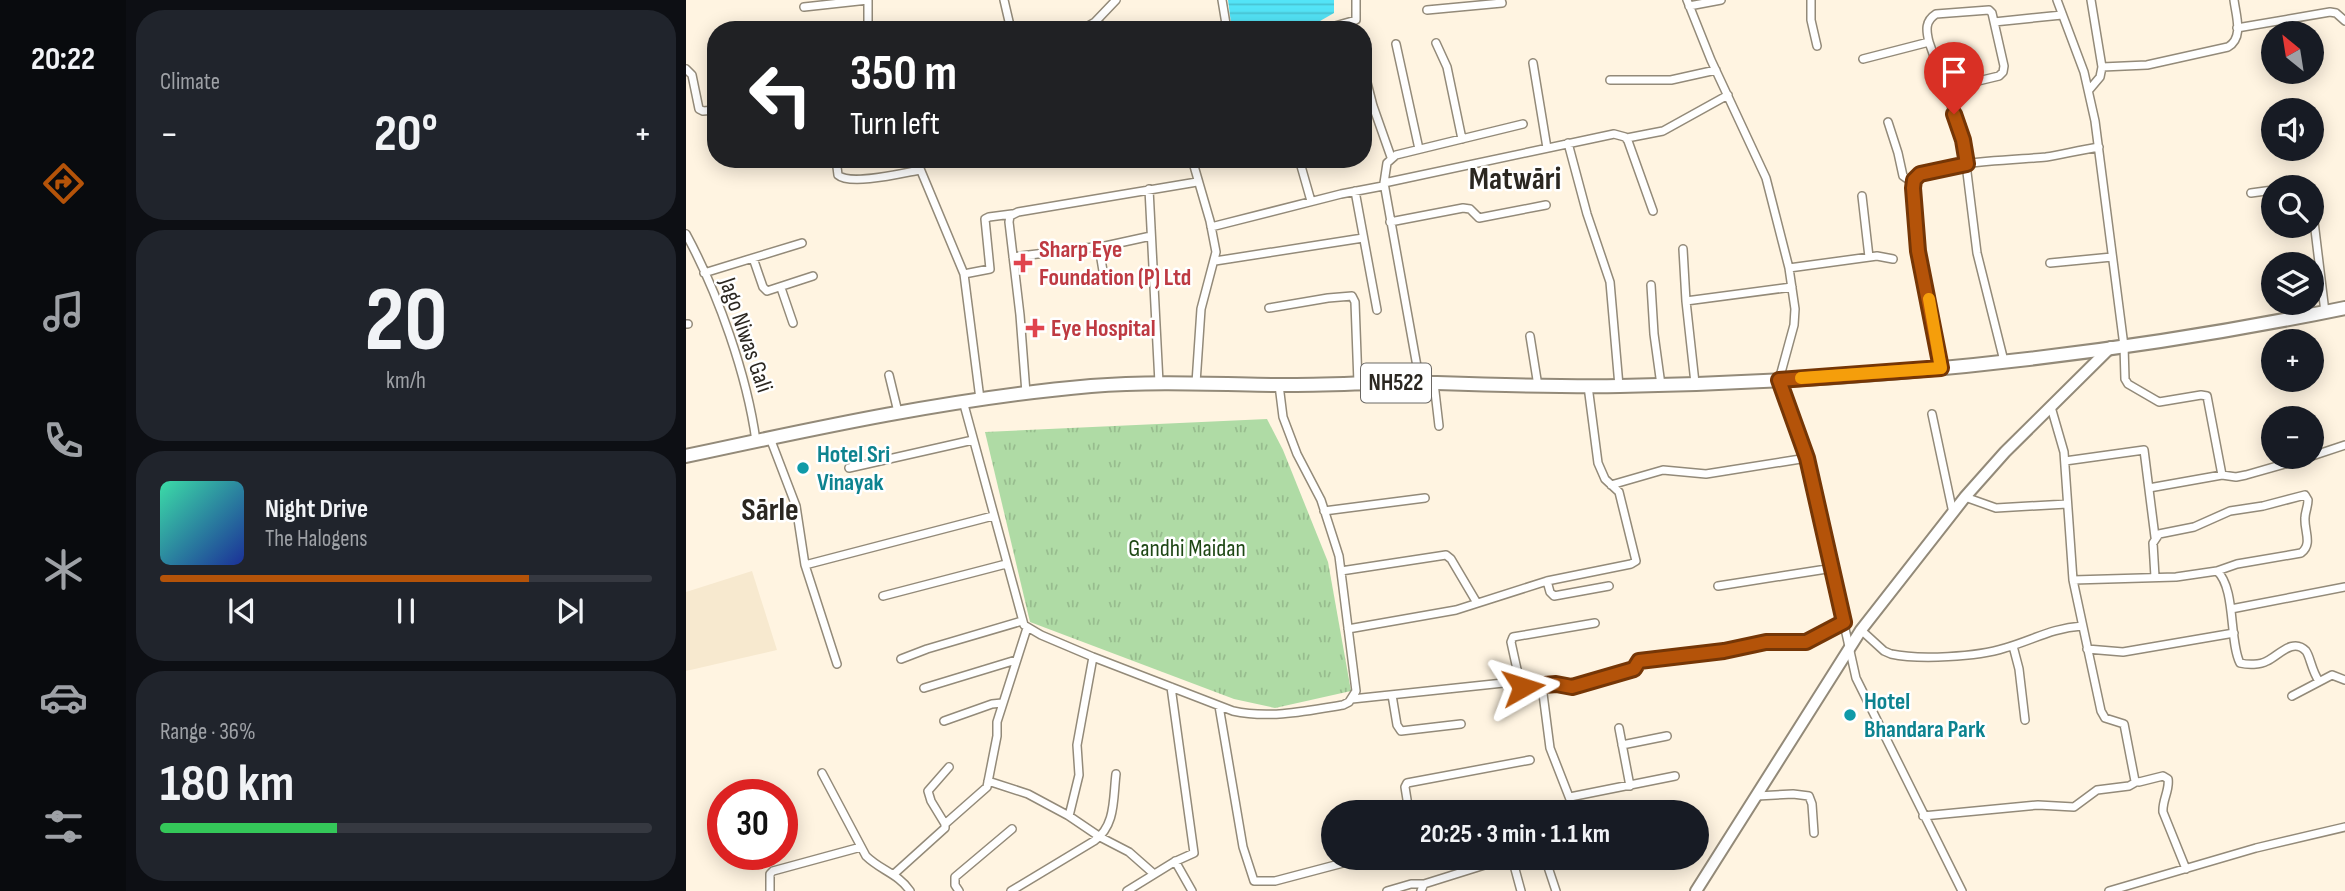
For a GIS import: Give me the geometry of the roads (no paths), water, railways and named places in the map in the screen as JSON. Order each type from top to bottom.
[{"type":"highway","name":"NH522","points":[[686,456],[898,412],[1026,393],[1159,383],[1619,386],[1779,380],[1941,368],[2118,347],[2345,308]]},
{"type":"main road","points":[[1696,891],[1861,630],[1965,497],[2051,407],[2118,347]]},
{"type":"street","points":[[804,7],[868,0],[868,21]]},
{"type":"street","points":[[1004,0],[1009,21]]},
{"type":"street","points":[[1096,21],[1116,0]]},
{"type":"street","points":[[1222,0],[1226,21]]},
{"type":"street","points":[[1356,0],[1356,21]]},
{"type":"street","points":[[1427,10],[1502,3],[1501,0]]},
{"type":"street","points":[[1721,0],[1688,3],[1766,178],[1789,268],[1795,309],[1794,325],[1779,380],[1807,458],[1849,651],[1860,687],[1962,891]]},
{"type":"street","points":[[1811,0],[1811,20],[1817,46]]},
{"type":"street","points":[[2057,0],[2089,90],[2099,147],[2112,257],[2118,347],[2125,379],[2127,384],[2159,401],[2207,396],[2222,475]]},
{"type":"street","points":[[2089,90],[2096,84],[2102,67],[2091,0]]},
{"type":"street","points":[[2102,67],[2147,65],[2228,47],[2235,43],[2237,28],[2234,0]]},
{"type":"street","points":[[1945,89],[1999,76],[2003,72],[1992,13],[1985,9],[1936,14],[1927,24],[1929,42],[1945,89],[1963,140],[1977,253],[2004,361]]},
{"type":"street","points":[[2237,28],[2330,12],[2336,13],[2345,21]]},
{"type":"street","points":[[1994,22],[2062,15]]},
{"type":"street","points":[[1863,59],[1929,42]]},
{"type":"street","points":[[1436,43],[1447,67],[1462,139]]},
{"type":"street","points":[[1396,44],[1419,149]]},
{"type":"street","points":[[1533,64],[1547,148]]},
{"type":"street","points":[[686,69],[692,75],[699,109],[707,111]]},
{"type":"street","points":[[1610,80],[1671,80],[1716,70]]},
{"type":"street","points":[[1211,228],[1311,201],[1569,143],[1614,134],[1627,138],[1663,131],[1728,94]]},
{"type":"street","points":[[1372,102],[1391,157]]},
{"type":"street","points":[[1888,122],[1903,176],[1913,183]]},
{"type":"street","points":[[1420,383],[1384,185],[1387,163],[1391,157],[1523,124]]},
{"type":"street","points":[[1627,138],[1653,211]]},
{"type":"street","points":[[1569,143],[1587,214],[1610,282],[1619,386]]},
{"type":"street","points":[[1941,368],[1918,251],[1913,183],[1917,176],[1967,164],[2049,156],[2099,147]]},
{"type":"street","points":[[837,168],[838,175],[844,179],[874,178],[920,170],[964,274],[980,399]]},
{"type":"street","points":[[1195,168],[1216,252],[1201,309],[1196,383]]},
{"type":"street","points":[[1302,168],[1311,201]]},
{"type":"street","points":[[964,274],[989,269],[985,219],[989,217],[1197,182]]},
{"type":"street","points":[[1149,189],[1159,383]]},
{"type":"street","points":[[1355,191],[1377,310]]},
{"type":"street","points":[[2251,192],[2261,191]]},
{"type":"street","points":[[1862,196],[1869,257]]},
{"type":"street","points":[[1390,222],[1463,208],[1470,209],[1479,219],[1546,205]]},
{"type":"street","points":[[1012,214],[1009,222],[1026,393]]},
{"type":"street","name":"Jago Niwas Gali","points":[[686,234],[725,324],[749,396],[757,441]]},
{"type":"street","points":[[1013,257],[1096,248],[1151,236]]},
{"type":"street","points":[[1215,261],[1363,238]]},
{"type":"street","points":[[2316,238],[2325,312]]},
{"type":"street","points":[[704,273],[802,243]]},
{"type":"street","points":[[1096,248],[1101,256],[1104,277]]},
{"type":"street","points":[[1683,249],[1695,383]]},
{"type":"street","points":[[1789,268],[1869,257],[1893,259]]},
{"type":"street","points":[[2050,262],[2112,257]]},
{"type":"street","points":[[753,258],[765,291],[813,276]]},
{"type":"street","points":[[1651,285],[1661,385]]},
{"type":"street","points":[[1686,301],[1792,287]]},
{"type":"street","points":[[781,288],[793,323]]},
{"type":"street","points":[[1269,308],[1352,296],[1355,302],[1358,383]]},
{"type":"street","points":[[1530,336],[1538,386]]},
{"type":"street","points":[[890,375],[898,412]]},
{"type":"street","points":[[1434,383],[1439,426]]},
{"type":"street","points":[[1279,385],[1283,417],[1324,511],[1339,556],[1357,685],[1352,699]]},
{"type":"street","points":[[1348,629],[1457,610],[1547,581],[1636,561],[1620,495],[1603,475],[1598,463],[1588,386]]},
{"type":"street","points":[[894,874],[987,787],[997,736],[997,722],[1024,624],[963,401]]},
{"type":"street","points":[[2051,407],[2062,441],[2073,580],[2087,649],[2103,715],[2107,720],[2121,722],[2125,727],[2132,775],[2136,782]]},
{"type":"street","points":[[1932,414],[1953,514]]},
{"type":"street","points":[[770,438],[796,506],[805,565],[837,664]]},
{"type":"street","points":[[849,468],[973,440]]},
{"type":"street","points":[[2324,452],[2345,446]]},
{"type":"street","points":[[2064,461],[2144,450],[2155,537],[2155,577]]},
{"type":"street","points":[[1611,485],[1663,470],[1713,473],[1807,458]]},
{"type":"street","points":[[2149,488],[2222,475],[2236,477],[2266,469]]},
{"type":"street","points":[[2073,580],[2176,578],[2217,572],[2237,564],[2301,553],[2308,545],[2305,516],[2308,500],[2305,495],[2231,511],[2194,527],[2155,537]]},
{"type":"street","points":[[1965,497],[1996,508],[2067,504]]},
{"type":"street","points":[[1324,511],[1425,498]]},
{"type":"street","points":[[805,565],[993,516]]},
{"type":"street","points":[[1341,571],[1446,555],[1477,603]]},
{"type":"street","points":[[883,596],[1006,564]]},
{"type":"street","points":[[1718,586],[1833,568]]},
{"type":"street","points":[[2217,572],[2223,578],[2231,609],[2240,663],[2262,663],[2285,649],[2298,647],[2308,654],[2310,667],[2319,681]]},
{"type":"street","points":[[1547,581],[1550,593],[1555,596],[1609,586]]},
{"type":"street","points":[[2231,609],[2345,587]]},
{"type":"street","points":[[901,659],[927,649],[1024,624],[1093,657],[1219,706],[1249,715],[1266,715],[1343,705],[1352,699],[1515,681],[1525,688],[1558,684],[1572,687],[1634,669],[1639,661],[1724,651],[1766,642],[1806,642],[1844,622]]},
{"type":"street","points":[[1515,681],[1518,674],[1511,642],[1513,638],[1595,623]]},
{"type":"street","points":[[1861,630],[1884,651],[1896,655],[1957,655],[1991,652],[2052,630],[2082,626]]},
{"type":"street","points":[[2087,649],[2123,652],[2234,633]]},
{"type":"street","points":[[2013,646],[2019,669],[2025,720]]},
{"type":"street","points":[[1069,816],[1079,775],[1077,745],[1093,657]]},
{"type":"street","points":[[924,688],[1016,660]]},
{"type":"street","points":[[2291,696],[2332,675],[2345,680]]},
{"type":"street","points":[[1542,686],[1550,748],[1571,800]]},
{"type":"street","points":[[1126,891],[1175,861],[1195,853],[1171,687]]},
{"type":"street","points":[[1392,695],[1397,725],[1401,731],[1461,724]]},
{"type":"street","points":[[944,721],[992,704],[1002,704]]},
{"type":"street","points":[[1219,706],[1243,847],[1254,881],[1275,881],[1321,869]]},
{"type":"street","points":[[1619,728],[1630,786]]},
{"type":"street","points":[[1622,745],[1667,736]]},
{"type":"street","points":[[1407,800],[1407,783],[1530,760]]},
{"type":"street","points":[[945,824],[928,791],[950,767]]},
{"type":"street","points":[[822,773],[861,847],[874,864],[901,879],[910,891]]},
{"type":"street","points":[[1011,891],[1100,837],[1110,822],[1116,774]]},
{"type":"street","points":[[1570,797],[1675,776]]},
{"type":"street","points":[[1923,816],[2038,805],[2074,807],[2097,790],[2129,786],[2163,776],[2168,779],[2162,804],[2163,812],[2169,833],[2186,869]]},
{"type":"street","points":[[988,781],[1028,794],[1069,816],[1129,852],[1154,874]]},
{"type":"street","points":[[1757,796],[1809,796],[1814,833]]},
{"type":"street","points":[[2109,891],[2135,888],[2256,848],[2345,827]]},
{"type":"street","points":[[959,891],[955,877],[1012,829]]},
{"type":"street","points":[[770,891],[770,874],[773,871],[861,847]]},
{"type":"street","points":[[1175,861],[1192,891]]},
{"type":"street","points":[[1387,891],[1411,884],[1423,888],[1463,870]]},
{"type":"street","points":[[1514,870],[1521,891]]},
{"type":"street","points":[[1549,870],[1556,891]]},
{"type":"water","points":[[1228,0],[1334,0],[1334,13],[1320,21],[1231,21]]},
{"type":"place","name":"Sharp Eye Foundation (P) Ltd","points":[[1023,263]]},
{"type":"place","name":"Eye Hospital","points":[[1035,328]]},
{"type":"place","name":"Hotel Sri Vinayak","points":[[803,468]]},
{"type":"place","name":"Hotel Bhandara Park","points":[[1850,715]]},
{"type":"district","name":"Matwāri","points":[[1515,179]]},
{"type":"district","name":"Sārle","points":[[770,510]]},
{"type":"park label","name":"Gandhi Maidan","points":[[1187,548]]}]
